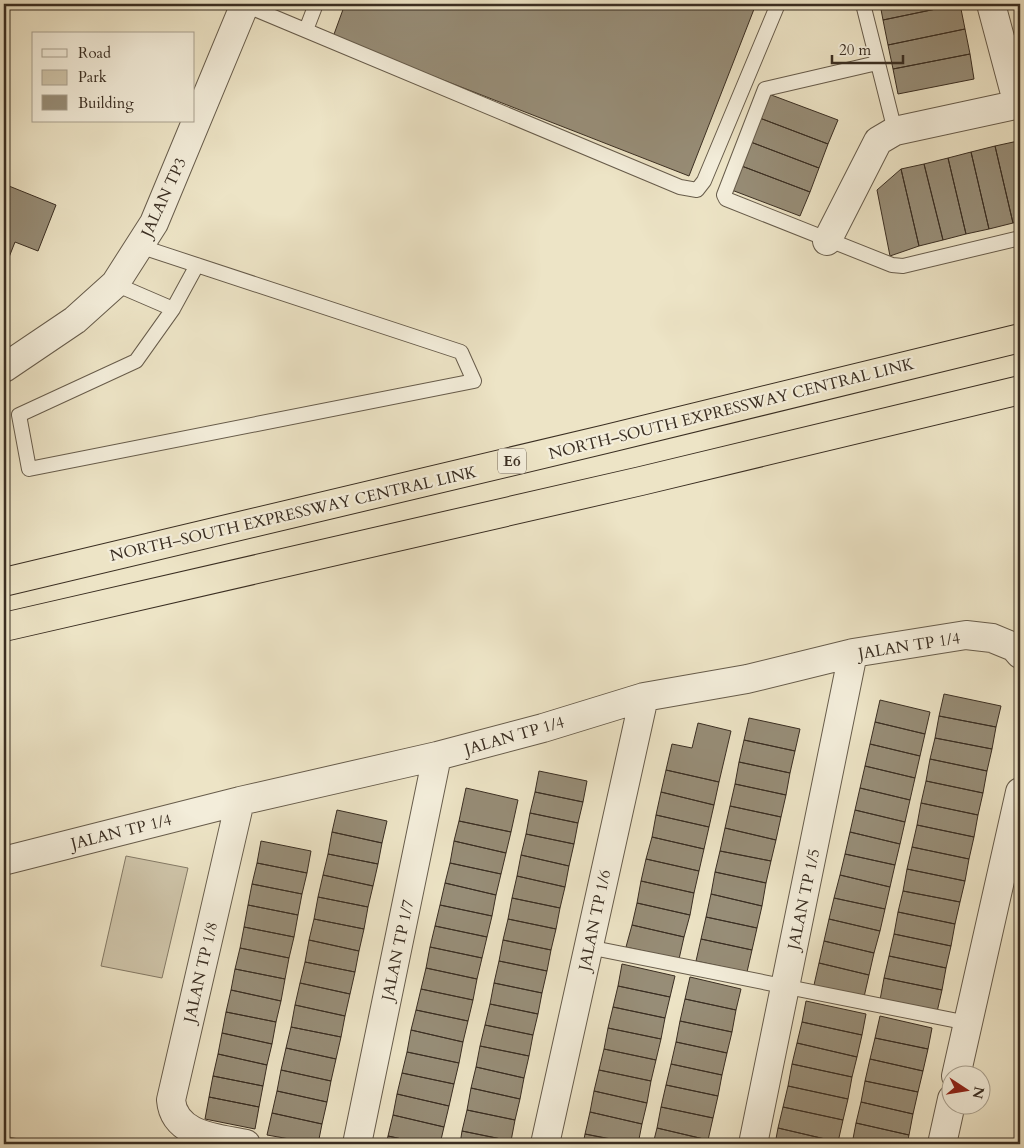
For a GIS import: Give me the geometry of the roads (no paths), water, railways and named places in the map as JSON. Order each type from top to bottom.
[{"type":"highway","name":"NORTH–SOUTH EXPRESSWAY CENTRAL LINK","points":[[4,582],[596,442],[1020,338]]},
{"type":"highway","points":[[4,626],[621,486],[1020,390]]},
{"type":"street","name":"JALAN TP3","points":[[4,368],[75,320],[116,284],[154,223],[245,4]]},
{"type":"street","points":[[827,241],[878,141],[895,131],[1019,104],[991,4]]},
{"type":"street","name":"JALAN TP 1/4","points":[[7,860],[240,801],[437,756],[543,728],[644,697],[748,679],[853,654],[966,635],[992,638],[1014,646],[1020,654]]},
{"type":"street","name":"JALAN TP 1/5","points":[[752,1144],[853,654]]},
{"type":"street","name":"JALAN TP 1/6","points":[[545,1144],[644,697]]},
{"type":"street","name":"JALAN TP 1/7","points":[[357,1144],[437,756]]},
{"type":"street","points":[[958,1066],[1020,792]]},
{"type":"street","name":"JALAN TP 1/8","points":[[240,801],[171,1100],[172,1111],[178,1120],[197,1134],[246,1144]]},
{"type":"street","points":[[942,1144],[948,1116]]},
{"type":"lane","points":[[245,4],[680,187],[697,190],[704,181],[778,4]]},
{"type":"lane","points":[[306,30],[316,4]]},
{"type":"lane","points":[[863,4],[895,131]]},
{"type":"lane","points":[[877,63],[764,88],[724,194],[726,199],[827,241],[892,265],[903,266],[1020,238]]},
{"type":"lane","points":[[139,246],[197,265],[461,352],[474,381],[29,469],[19,415],[136,361],[173,309],[197,265]]},
{"type":"lane","points":[[116,284],[173,309]]},
{"type":"lane","points":[[588,947],[968,1023]]}]
